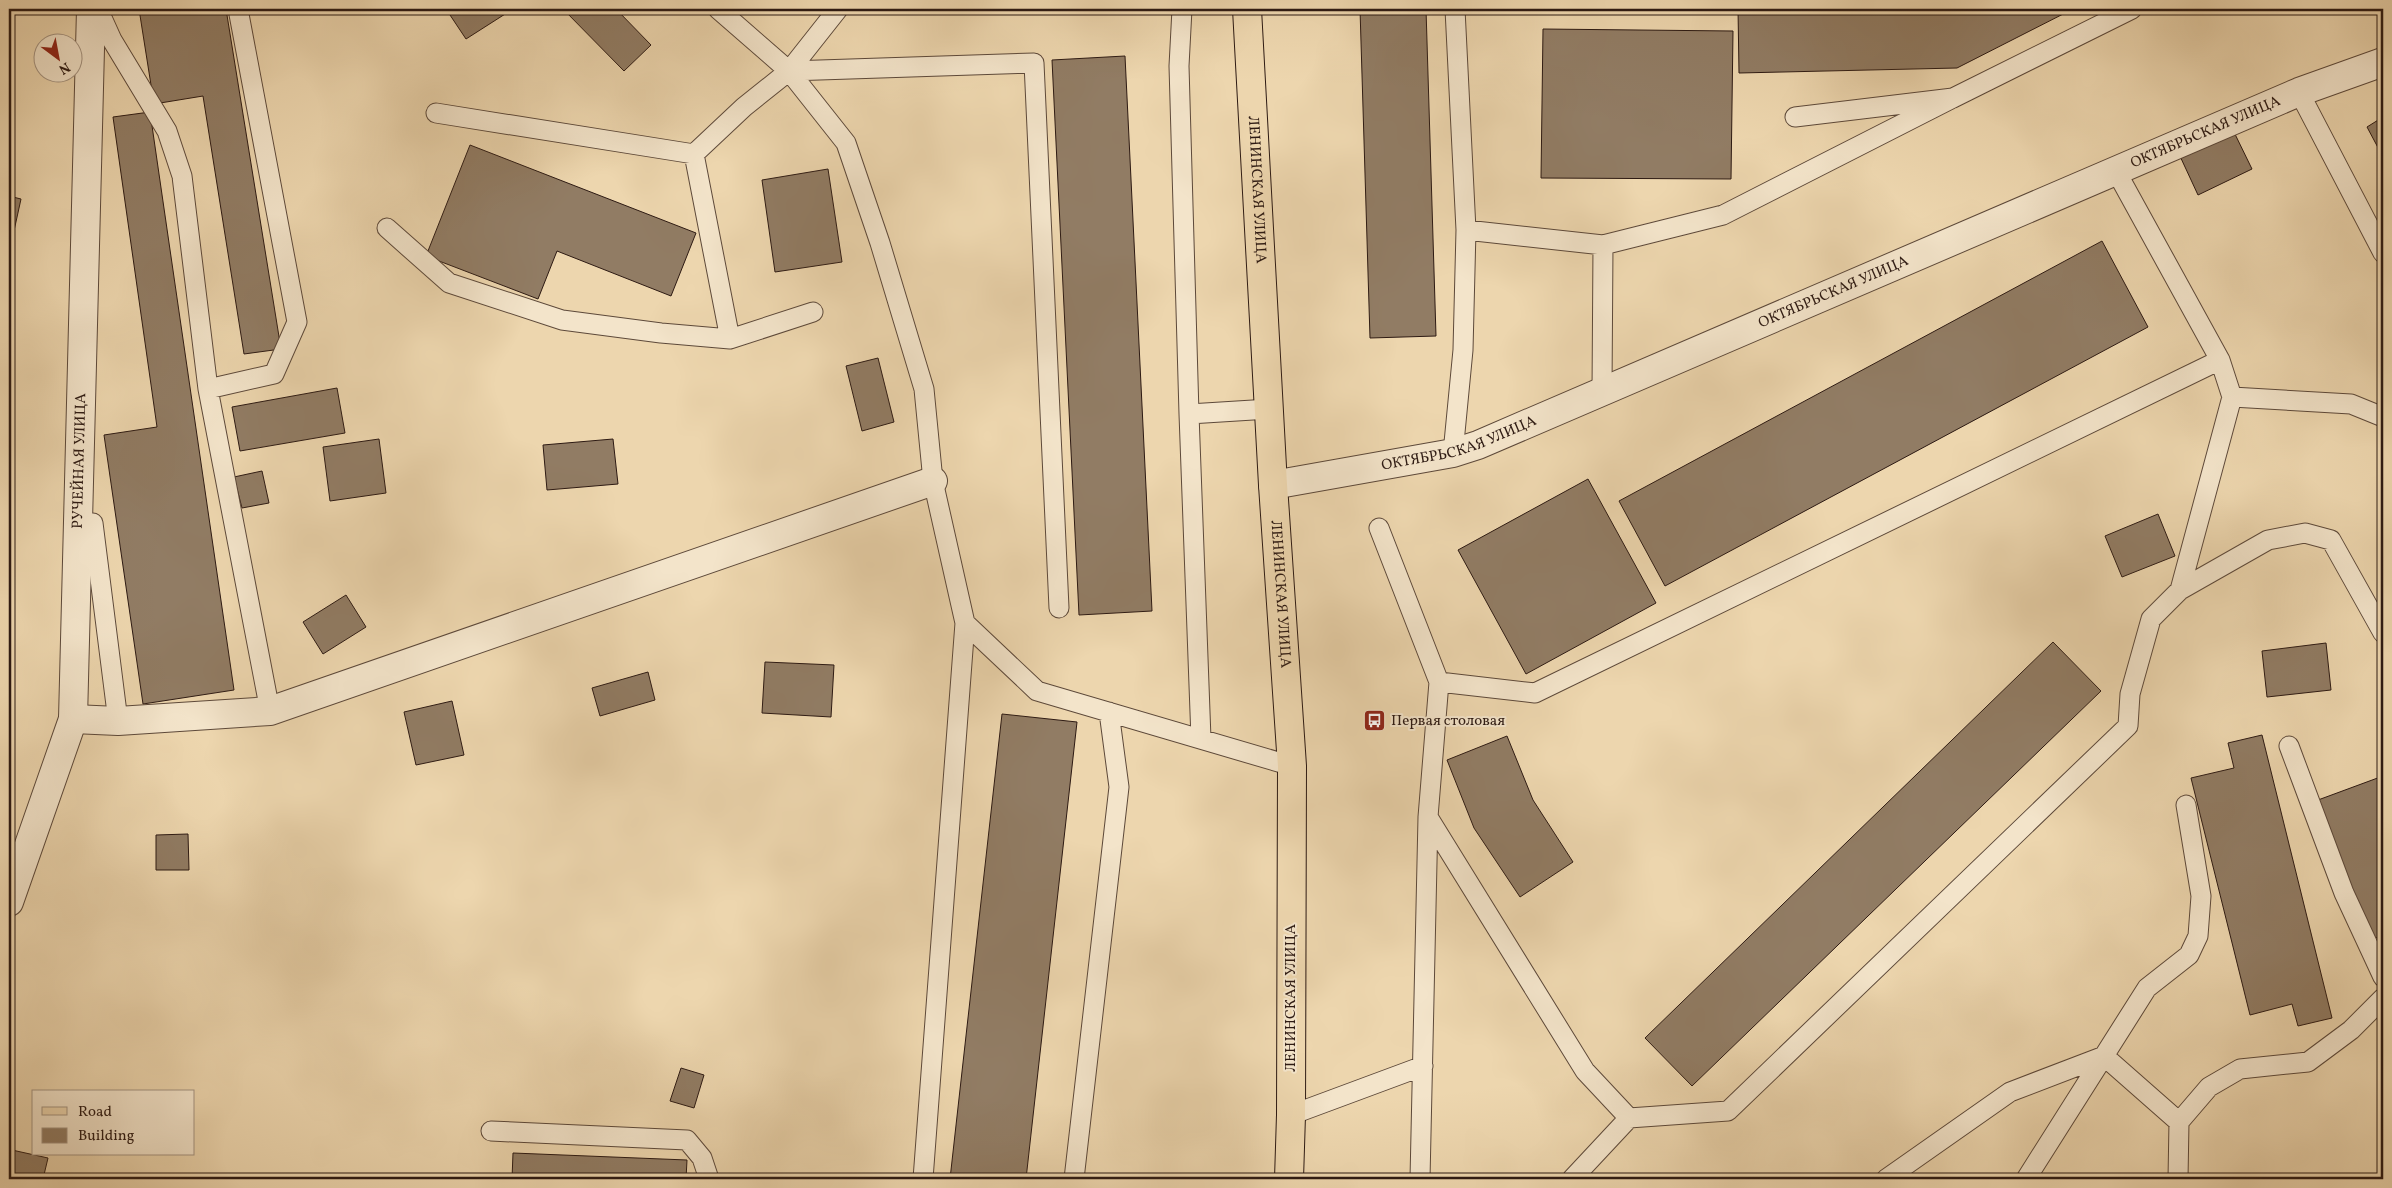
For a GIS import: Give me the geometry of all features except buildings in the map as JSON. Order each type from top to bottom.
[{"type":"main road","name":"ЛЕНИНСКАЯ УЛИЦА","points":[[1247,9],[1273,485],[1292,766],[1291,1115],[1288,1179]]},
{"type":"street","name":"РУЧЕЙНАЯ УЛИЦА","points":[[9,902],[73,719],[91,9]]},
{"type":"street","name":"ОКТЯБРЬСКАЯ УЛИЦА","points":[[1273,485],[1453,453],[1478,445],[2299,92],[2383,62]]},
{"type":"street","points":[[73,719],[118,721],[270,711],[932,481]]},
{"type":"lane","points":[[98,9],[112,40],[167,131],[182,176],[208,388],[270,711]]},
{"type":"lane","points":[[208,388],[274,374],[297,322],[238,9]]},
{"type":"lane","points":[[718,9],[789,72],[846,143],[880,243],[924,389],[932,481],[965,623],[923,1179]]},
{"type":"lane","points":[[694,154],[744,107],[789,72],[838,9]]},
{"type":"lane","points":[[1182,9],[1180,66],[1189,414],[1201,739]]},
{"type":"lane","points":[[1453,453],[1463,350],[1466,230],[1455,9]]},
{"type":"lane","points":[[1466,230],[1603,245],[1724,215],[2132,9]]},
{"type":"lane","points":[[789,72],[1034,63],[1059,608]]},
{"type":"lane","points":[[2299,92],[2383,253]]},
{"type":"lane","points":[[1795,117],[1953,98]]},
{"type":"lane","points":[[436,113],[694,154]]},
{"type":"lane","points":[[694,154],[730,339]]},
{"type":"lane","points":[[2116,171],[2220,360],[2232,397],[2180,590]]},
{"type":"lane","points":[[387,228],[449,284],[562,320],[661,333],[730,339],[813,312]]},
{"type":"lane","points":[[1602,392],[1603,245]]},
{"type":"lane","points":[[1439,682],[1535,693],[2220,360]]},
{"type":"lane","points":[[2232,397],[2351,404],[2383,417]]},
{"type":"lane","points":[[1189,414],[1269,409]]},
{"type":"lane","points":[[93,523],[118,721]]},
{"type":"lane","points":[[1379,528],[1439,682],[1428,817],[1423,1066],[1423,1177]]},
{"type":"lane","points":[[1572,1179],[1629,1118],[1728,1111],[2128,726],[2130,694],[2151,619],[2180,590],[2268,540],[2306,533],[2331,540],[2383,633]]},
{"type":"lane","points":[[965,623],[1037,691],[1292,766]]},
{"type":"lane","points":[[1074,1179],[1119,787],[1109,712]]},
{"type":"lane","points":[[2289,746],[2344,893],[2383,977]]},
{"type":"lane","points":[[2026,1179],[2147,988],[2189,955],[2198,936],[2201,896],[2186,805]]},
{"type":"lane","points":[[1428,817],[1585,1071],[1629,1118]]},
{"type":"lane","points":[[2178,1179],[2178,1122],[2209,1087],[2240,1069],[2308,1062],[2351,1030],[2383,998]]},
{"type":"lane","points":[[2104,1056],[2178,1122]]},
{"type":"lane","points":[[1886,1179],[2010,1092],[2104,1056]]},
{"type":"lane","points":[[1291,1115],[1423,1066]]},
{"type":"lane","points":[[491,1131],[688,1140],[702,1158],[708,1179]]},
{"type":"place","name":"Первая столовая","points":[[1375,721]]}]
